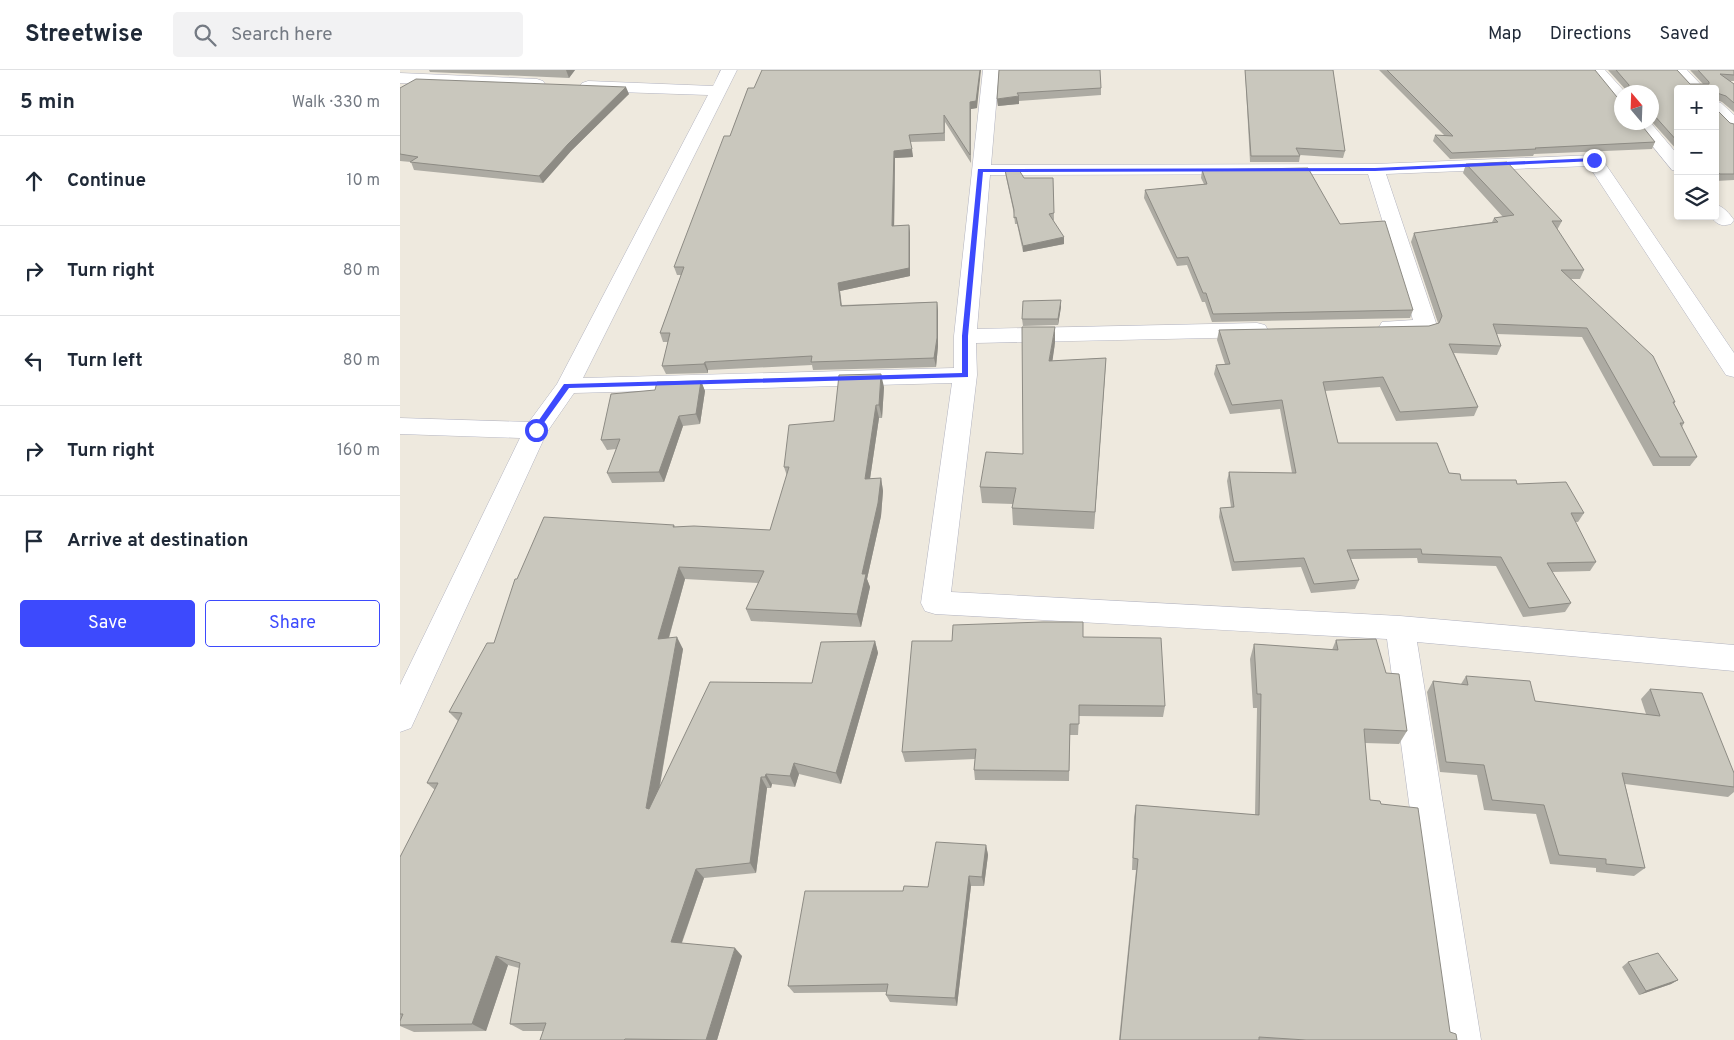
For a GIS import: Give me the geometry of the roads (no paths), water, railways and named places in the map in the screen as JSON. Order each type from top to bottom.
[{"type":"street","points":[[400,718],[536,430],[567,386],[729,70]]},
{"type":"street","points":[[991,70],[965,336],[965,375],[935,603],[1400,628],[1734,658]]},
{"type":"street","points":[[1596,70],[1614,91]]},
{"type":"street","points":[[1678,70],[1693,85]]},
{"type":"street","points":[[400,78],[550,84]]},
{"type":"street","points":[[569,85],[719,91]]},
{"type":"street","points":[[1719,110],[1734,124]]},
{"type":"street","points":[[1648,130],[1674,161]]},
{"type":"street","points":[[980,170],[1375,169],[1594,160],[1734,370]]},
{"type":"street","points":[[1367,327],[1426,326],[1375,169]]},
{"type":"street","points":[[965,336],[1279,329]]},
{"type":"street","points":[[567,386],[965,375]]},
{"type":"street","points":[[400,426],[536,430]]},
{"type":"street","points":[[1400,628],[1461,1040]]}]
